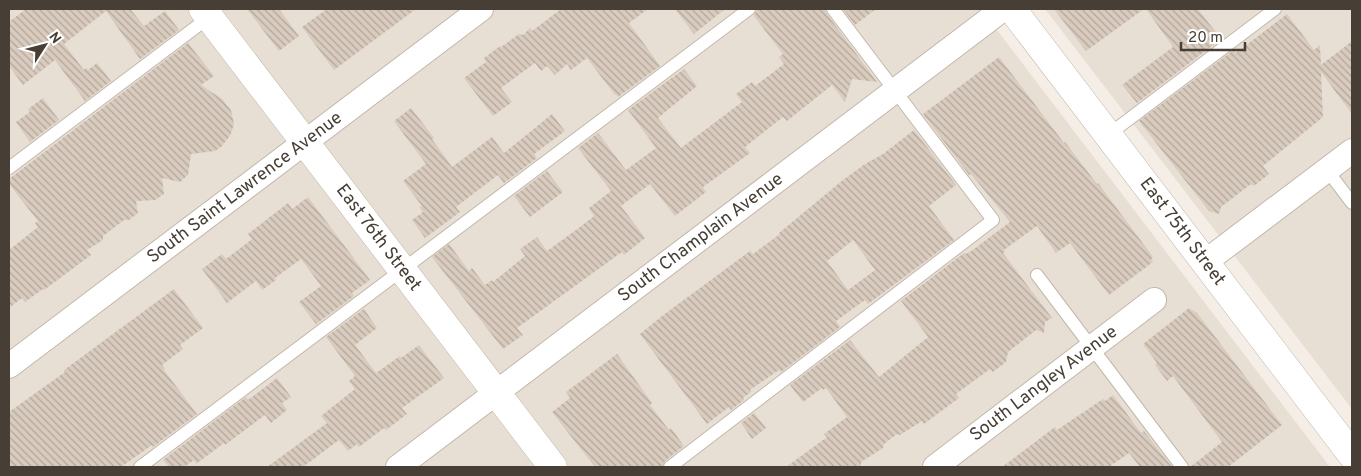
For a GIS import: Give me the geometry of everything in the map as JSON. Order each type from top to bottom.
[{"type":"street","name":"South Saint Lawrence Avenue","points":[[9,366],[481,9]]},
{"type":"street","name":"South Champlain Avenue","points":[[398,467],[1003,9]]},
{"type":"street","name":"East 75th Street","points":[[1012,9],[1352,455]]},
{"type":"street","name":"East 76th Street","points":[[211,11],[305,142],[553,467]]},
{"type":"street","points":[[1205,262],[1352,151]]},
{"type":"street","name":"South Langley Avenue","points":[[935,467],[1154,300]]},
{"type":"lane","points":[[140,467],[749,9]]},
{"type":"lane","points":[[670,467],[993,220],[833,9]]},
{"type":"lane","points":[[1108,135],[1275,9]]},
{"type":"lane","points":[[9,168],[211,11]]},
{"type":"lane","points":[[1327,170],[1352,203]]},
{"type":"lane","points":[[1037,275],[1091,349],[1182,467]]},
{"type":"shaded area","points":[[9,9],[981,9],[1330,467],[9,467]]},
{"type":"shaded area","points":[[1045,9],[1352,9],[1352,409]]},
{"type":"building","points":[[26,9],[130,9],[144,26],[165,11],[179,30],[140,59],[106,11],[64,44],[84,70],[86,68],[88,70],[97,63],[111,81],[85,101],[55,60],[23,85],[9,66],[9,22]]},
{"type":"building","points":[[247,9],[279,9],[299,36],[279,51]]},
{"type":"building","points":[[327,9],[416,9],[334,70],[302,27]]},
{"type":"building","points":[[561,9],[648,9],[629,23],[660,66],[618,97],[587,58],[571,70],[567,64],[555,75],[547,66],[541,71],[535,63],[501,88],[512,102],[493,116],[464,78],[486,62],[484,58],[500,46],[519,34],[523,35],[530,28],[532,31]]},
{"type":"building","points":[[675,9],[725,9],[694,34]]},
{"type":"building","points":[[757,9],[825,9],[877,82],[852,79],[845,102],[832,85],[787,121],[783,117],[745,147],[750,153],[703,187],[706,192],[675,216],[650,184],[621,206],[645,238],[624,255],[622,252],[517,328],[523,335],[503,349],[432,257],[449,244],[469,271],[472,268],[485,285],[492,280],[493,282],[525,256],[520,249],[537,237],[547,251],[580,227],[594,216],[589,208],[611,191],[578,148],[598,133],[626,170],[656,148],[628,110],[684,69],[697,86],[658,118],[681,148],[742,102],[736,94],[752,82],[755,86],[784,64],[779,57],[783,54],[754,16]]},
{"type":"building","points":[[843,9],[876,9],[855,25]]},
{"type":"building","points":[[1054,9],[1144,9],[1086,51]]},
{"type":"building","points":[[1146,9],[1198,9],[1221,39],[1137,103],[1122,85],[1173,47]]},
{"type":"building","points":[[1287,14],[1314,50],[1320,45],[1321,65],[1352,41],[1352,114],[1321,72],[1323,117],[1263,166],[1269,174],[1254,186],[1251,184],[1221,207],[1219,214],[1209,211],[1139,121],[1231,52],[1234,51],[1236,53]]},
{"type":"building","points":[[188,43],[214,76],[201,85],[222,99],[231,110],[234,124],[230,136],[215,151],[191,154],[188,175],[180,182],[162,178],[164,194],[155,200],[136,201],[138,213],[129,220],[124,220],[103,236],[103,240],[87,250],[91,255],[44,290],[25,302],[22,298],[9,308],[9,250],[38,227],[35,223],[38,221],[9,184],[9,179]]},
{"type":"building","points":[[999,57],[1064,143],[1098,183],[1153,257],[1151,260],[1153,262],[1109,295],[1070,243],[1056,253],[1037,226],[1004,250],[1005,252],[1003,253],[1052,318],[1045,322],[1044,333],[1036,330],[1008,352],[1006,362],[993,372],[990,369],[956,394],[959,398],[924,424],[922,421],[900,435],[897,434],[884,444],[883,448],[861,462],[861,467],[786,467],[827,437],[824,434],[847,417],[826,388],[823,390],[822,388],[803,402],[790,385],[850,340],[879,377],[928,337],[901,301],[964,253],[970,252],[1010,222],[971,174],[969,175],[923,114]]},
{"type":"building","points":[[43,98],[59,120],[30,142],[16,122],[30,112],[28,109]]},
{"type":"building","points":[[411,108],[434,138],[432,139],[452,167],[492,137],[504,153],[552,114],[565,131],[534,154],[537,158],[504,183],[498,175],[456,207],[460,212],[425,238],[412,220],[423,212],[419,207],[422,206],[403,181],[426,164],[394,121]]},
{"type":"building","points":[[914,130],[956,185],[929,206],[954,240],[868,304],[865,300],[836,321],[840,327],[781,372],[779,370],[750,390],[751,392],[743,398],[744,400],[731,410],[729,407],[707,424],[640,334],[750,251],[753,254],[780,234],[843,180],[883,154]],"holes":[[[853,240],[875,270],[848,290],[827,261]]]},
{"type":"building","points":[[547,171],[563,192],[530,217],[514,196]]},
{"type":"building","points":[[308,197],[370,280],[352,293],[354,296],[316,324],[299,302],[321,286],[301,259],[262,290],[256,281],[227,303],[202,269],[222,254],[226,259],[252,239],[248,234],[288,203],[292,209]]},
{"type":"building","points":[[174,289],[203,328],[180,345],[183,349],[162,365],[197,414],[153,447],[152,445],[121,467],[9,467],[9,412]]},
{"type":"building","points":[[1189,308],[1197,313],[1282,425],[1228,467],[1190,467],[1222,442],[1173,376],[1167,381],[1143,344]]},
{"type":"building","points":[[364,309],[377,328],[355,345],[376,373],[419,345],[444,378],[402,408],[407,414],[359,447],[357,444],[348,451],[339,440],[303,467],[267,467],[327,423],[321,416],[355,389],[349,381],[355,376],[326,337]]},
{"type":"building","points":[[617,354],[652,403],[650,405],[684,446],[665,461],[662,467],[595,467],[552,412],[570,398],[566,392]]},
{"type":"building","points":[[277,378],[291,397],[282,403],[287,410],[271,423],[265,415],[196,464],[194,460],[184,467],[169,467],[163,460],[246,397],[248,400]]},
{"type":"building","points":[[1113,395],[1141,433],[1144,431],[1172,467],[1140,467],[1129,453],[1109,467],[1002,467],[1055,427],[1057,430],[1103,399],[1105,401]]},
{"type":"building","points":[[754,413],[766,428],[752,439],[741,423]]}]
